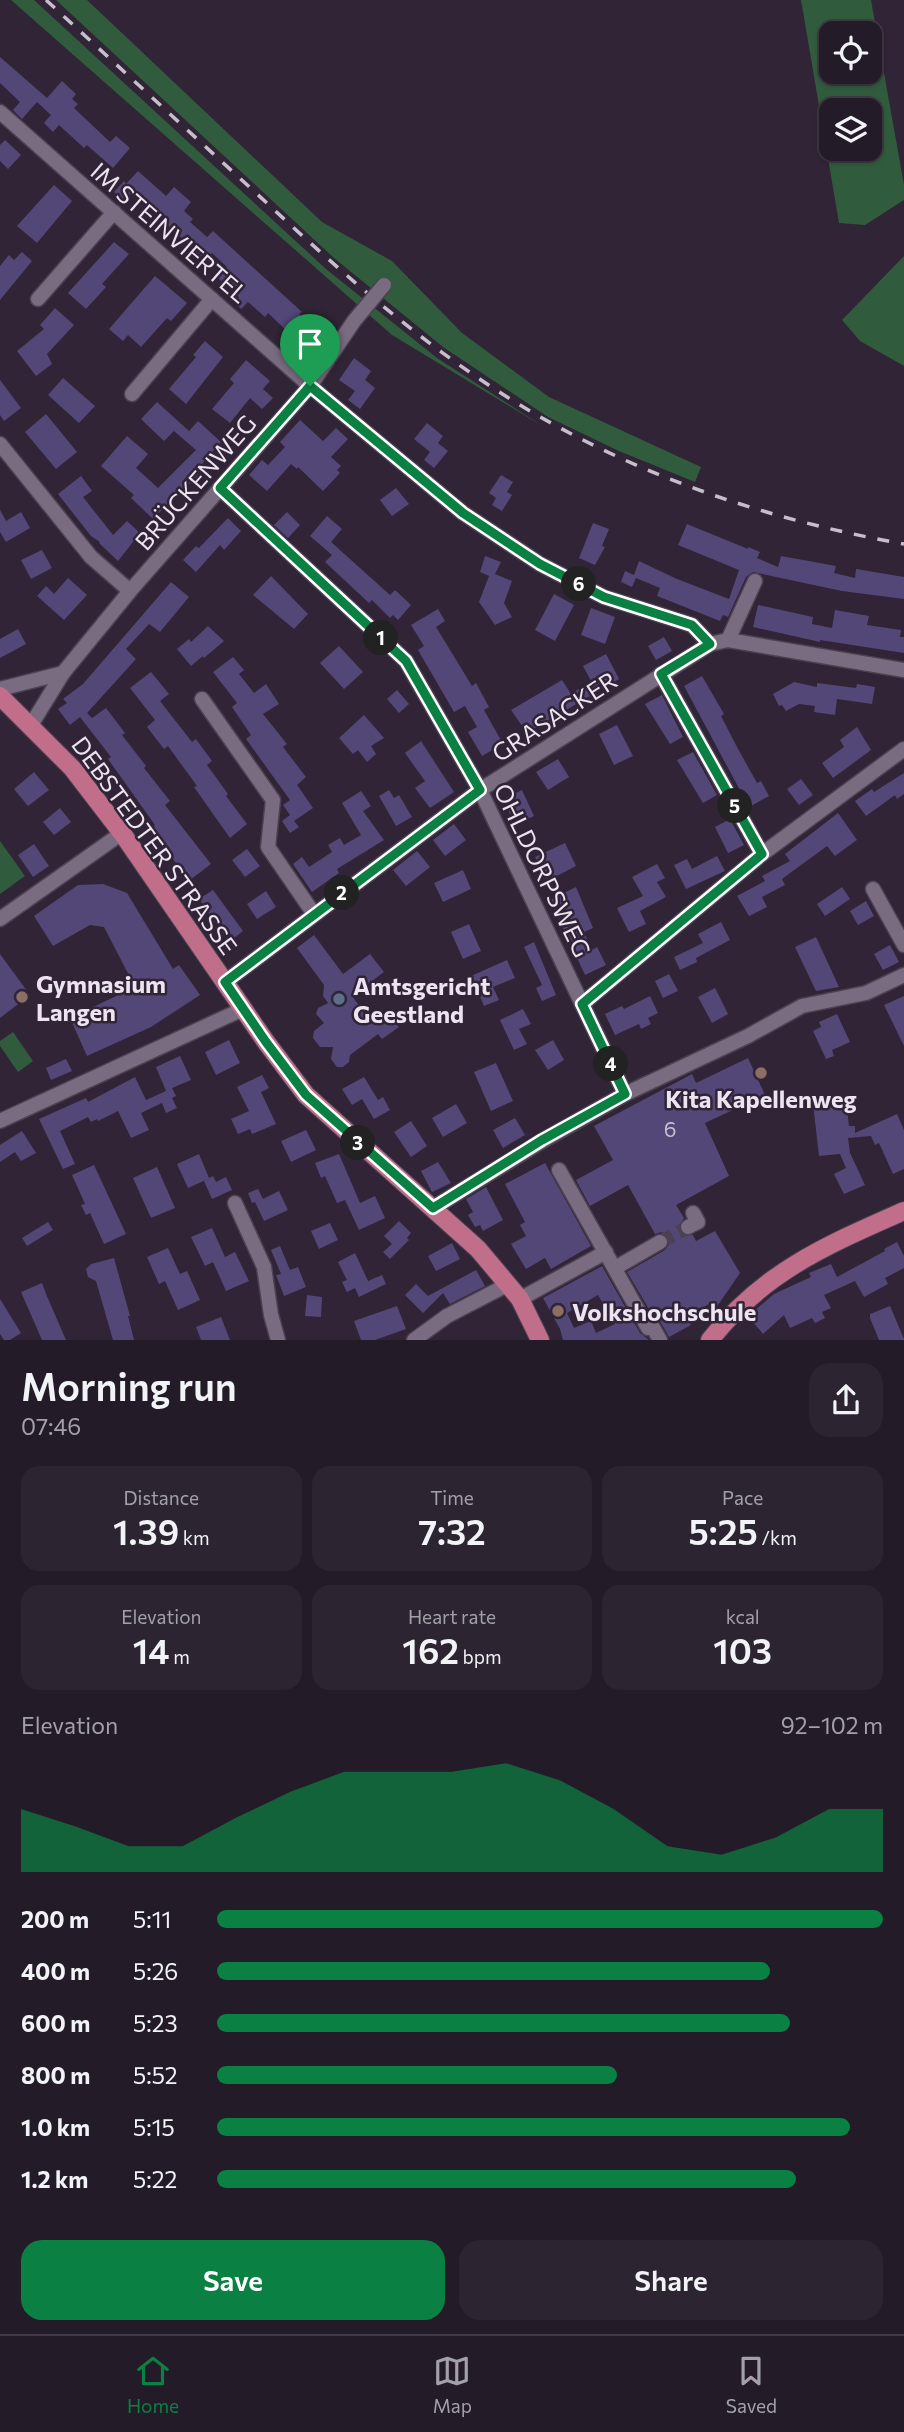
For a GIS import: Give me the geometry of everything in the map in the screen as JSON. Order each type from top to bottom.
[{"type":"main road","name":"DEBSTEDTER STRASSE","points":[[0,696],[72,768],[122,833],[243,1009],[306,1095],[478,1249],[514,1292],[540,1340]]},
{"type":"main road","points":[[710,1340],[749,1296],[774,1277],[841,1239],[904,1212]]},
{"type":"street","name":"IM STEINVIERTEL","points":[[0,112],[310,386],[463,513],[540,564],[604,597],[692,625],[710,644]]},
{"type":"street","points":[[38,299],[114,212]]},
{"type":"street","name":"BRÜCKENWEG","points":[[31,725],[62,673],[130,591],[310,386],[354,321],[384,285]]},
{"type":"street","points":[[132,394],[212,299]]},
{"type":"street","points":[[0,444],[91,557],[130,591]]},
{"type":"street","name":"OHLDORPSWEG","points":[[220,488],[406,661],[480,790],[625,1094]]},
{"type":"street","points":[[755,581],[728,640],[904,670]]},
{"type":"street","name":"GRASACKER","points":[[225,982],[480,790],[710,644],[728,640]]},
{"type":"street","points":[[0,689],[62,673]]},
{"type":"street","points":[[661,674],[762,854]]},
{"type":"street","points":[[202,699],[273,800],[268,847],[314,915]]},
{"type":"street","points":[[582,1004],[762,854],[904,750]]},
{"type":"street","points":[[0,919],[122,833]]},
{"type":"street","points":[[873,889],[904,945]]},
{"type":"street","points":[[433,1208],[542,1140],[625,1094],[748,1036],[802,1006],[866,993],[904,975]]},
{"type":"street","points":[[0,1121],[243,1009]]},
{"type":"street","points":[[559,1170],[648,1328],[652,1326],[660,1340]]},
{"type":"street","points":[[234,1203],[264,1267],[271,1315],[278,1340]]},
{"type":"street","points":[[615,1268],[660,1242]]},
{"type":"street","points":[[414,1340],[456,1311],[514,1292],[606,1252]]},
{"type":"green space","points":[[11,0],[34,0],[326,269],[437,358],[544,427],[392,335]]},
{"type":"green space","points":[[56,0],[87,0],[322,222],[392,261],[462,333],[549,397],[701,467],[695,482],[619,451],[548,417],[443,347],[334,258]]},
{"type":"green space","points":[[801,0],[871,0],[875,21],[819,21],[819,84],[882,84],[882,62],[904,185],[904,200],[865,225],[839,223],[828,161],[882,161],[882,98],[819,98],[819,106]]},
{"type":"green space","points":[[904,256],[904,366],[860,341],[842,320]]},
{"type":"green space","points":[[0,841],[25,876],[0,894]]},
{"type":"green space","points":[[13,1032],[33,1061],[18,1072],[0,1046],[0,1041]]},
{"type":"building","points":[[0,57],[47,98],[62,81],[76,94],[72,99],[78,104],[74,108],[110,142],[116,136],[130,148],[113,168],[87,145],[84,148],[59,125],[53,132],[44,123],[51,115],[37,102],[22,119],[13,110],[20,102],[0,83]]},
{"type":"building","points":[[5,140],[21,155],[8,169],[0,161],[0,145]]},
{"type":"building","points":[[138,171],[166,196],[174,187],[191,202],[184,211],[193,219],[190,222],[207,237],[213,231],[302,312],[299,314],[315,330],[297,350],[286,340],[291,335],[268,313],[265,317],[248,302],[241,309],[234,303],[239,297],[218,278],[227,267],[212,253],[206,260],[132,193],[124,201],[114,192]]},
{"type":"building","points":[[54,185],[72,201],[37,243],[17,226]]},
{"type":"building","points":[[114,242],[129,254],[102,284],[106,287],[86,309],[68,293]]},
{"type":"building","points":[[22,252],[32,261],[0,300],[0,266],[9,255],[14,260]]},
{"type":"building","points":[[155,276],[187,303],[171,321],[167,318],[141,347],[128,335],[123,341],[109,329]]},
{"type":"building","points":[[55,308],[74,325],[47,354],[52,364],[36,376],[17,351],[44,329],[40,325]]},
{"type":"building","points":[[205,341],[223,357],[186,404],[169,389],[196,357],[193,355]]},
{"type":"building","points":[[354,358],[371,371],[365,380],[375,388],[360,409],[348,400],[355,391],[339,380]]},
{"type":"building","points":[[246,360],[270,381],[263,389],[273,398],[262,409],[250,398],[230,423],[212,409],[234,383],[230,379]]},
{"type":"building","points":[[63,378],[95,406],[79,423],[48,395]]},
{"type":"building","points":[[0,380],[21,408],[4,421],[0,415]]},
{"type":"building","points":[[157,402],[189,431],[198,421],[221,442],[196,471],[199,475],[153,519],[131,498],[134,495],[101,466],[127,436],[148,454],[136,468],[158,488],[196,450],[174,431],[164,441],[141,419]]},
{"type":"building","points":[[46,414],[77,452],[56,469],[25,432]]},
{"type":"building","points":[[300,420],[323,441],[336,428],[348,439],[331,457],[341,466],[337,470],[340,473],[323,491],[298,467],[297,469],[291,464],[267,491],[249,475],[262,460],[268,465],[285,447],[280,442]]},
{"type":"building","points":[[427,423],[443,436],[438,443],[448,451],[434,468],[424,460],[430,452],[414,439]]},
{"type":"building","points":[[501,475],[513,482],[507,492],[512,495],[502,511],[492,505],[496,498],[489,493]]},
{"type":"building","points":[[81,476],[92,491],[83,497],[113,535],[127,521],[140,533],[118,561],[91,536],[58,494]]},
{"type":"building","points":[[396,488],[409,504],[392,516],[380,500]]},
{"type":"building","points":[[0,510],[6,521],[21,512],[30,528],[6,542],[0,532]]},
{"type":"building","points":[[287,512],[300,525],[288,538],[274,525]]},
{"type":"building","points":[[327,516],[342,529],[331,542],[390,595],[395,590],[411,605],[398,620],[393,615],[390,618],[372,600],[369,603],[325,562],[332,555],[310,536]]},
{"type":"building","points":[[228,518],[241,531],[224,550],[220,545],[196,572],[183,560],[196,546],[199,548]]},
{"type":"building","points":[[593,523],[609,529],[602,546],[605,547],[595,565],[579,558]]},
{"type":"building","points":[[687,524],[760,552],[757,558],[778,567],[781,556],[836,566],[834,573],[855,578],[856,569],[904,577],[904,599],[842,591],[753,572],[746,577],[728,617],[723,615],[720,621],[657,596],[660,588],[636,578],[632,587],[621,582],[625,571],[634,575],[639,561],[729,599],[739,570],[678,545]]},
{"type":"building","points":[[42,550],[52,568],[31,579],[21,560]]},
{"type":"building","points":[[485,556],[501,562],[495,574],[512,581],[504,603],[512,617],[495,625],[479,602],[489,576],[480,572]]},
{"type":"building","points":[[271,576],[308,614],[294,629],[253,595]]},
{"type":"building","points":[[68,578],[87,595],[64,620],[37,596],[46,586],[54,594]]},
{"type":"building","points":[[171,582],[189,597],[160,632],[149,624],[126,649],[136,659],[87,713],[92,718],[106,708],[125,733],[122,735],[146,766],[144,768],[170,801],[165,805],[211,864],[190,880],[149,830],[155,825],[108,759],[111,757],[80,717],[70,725],[58,709],[67,703],[63,699],[83,684]]},
{"type":"building","points":[[554,594],[574,605],[555,641],[535,630]]},
{"type":"building","points":[[758,605],[813,617],[812,624],[832,628],[835,610],[869,616],[867,625],[901,630],[904,653],[820,642],[753,627]]},
{"type":"building","points":[[591,608],[615,617],[605,644],[581,635]]},
{"type":"building","points":[[438,609],[445,621],[436,627],[472,686],[476,683],[489,707],[484,710],[503,744],[482,756],[468,732],[477,727],[465,706],[454,712],[418,650],[424,646],[411,625]]},
{"type":"building","points":[[208,626],[224,641],[191,666],[177,649],[189,639],[191,642]]},
{"type":"building","points":[[18,629],[26,644],[0,658],[0,639]]},
{"type":"building","points":[[664,637],[672,651],[656,660],[648,646]]},
{"type":"building","points":[[339,646],[363,672],[344,689],[320,663]]},
{"type":"building","points":[[606,654],[619,679],[527,733],[511,710],[562,680],[571,694],[591,681],[583,666]]},
{"type":"building","points":[[233,657],[244,670],[239,674],[254,693],[266,684],[279,704],[263,714],[287,744],[283,747],[306,777],[297,785],[313,808],[294,821],[299,827],[290,833],[282,821],[290,815],[283,805],[290,800],[246,739],[251,735],[232,707],[237,703],[213,672]]},
{"type":"building","points":[[151,672],[169,694],[160,701],[192,742],[196,739],[212,761],[207,765],[247,824],[230,838],[168,746],[164,749],[147,727],[155,720],[130,688]]},
{"type":"building","points":[[702,676],[724,714],[721,716],[757,783],[761,781],[769,796],[749,807],[684,686]]},
{"type":"building","points":[[794,682],[817,687],[817,683],[856,688],[857,684],[875,687],[872,704],[837,699],[835,715],[814,712],[815,706],[799,704],[786,711],[782,705],[779,706],[773,694]]},
{"type":"building","points":[[397,690],[409,704],[399,713],[387,699]]},
{"type":"building","points":[[662,695],[683,737],[670,744],[645,704]]},
{"type":"building","points":[[364,715],[384,738],[371,746],[376,754],[367,762],[358,750],[353,754],[339,738]]},
{"type":"building","points":[[617,725],[633,756],[614,765],[599,734]]},
{"type":"building","points":[[857,727],[871,750],[833,778],[822,763],[844,747],[840,740]]},
{"type":"building","points":[[421,741],[454,792],[430,808],[415,788],[425,781],[405,753]]},
{"type":"building","points":[[693,752],[717,795],[703,803],[677,760]]},
{"type":"building","points":[[558,759],[569,777],[548,790],[536,772]]},
{"type":"building","points":[[34,772],[49,790],[28,806],[14,789]]},
{"type":"building","points":[[904,773],[904,794],[897,799],[895,795],[866,816],[855,801]]},
{"type":"building","points":[[801,779],[813,795],[799,805],[787,789]]},
{"type":"building","points":[[389,790],[394,798],[399,795],[412,817],[396,826],[379,796]]},
{"type":"building","points":[[522,790],[534,816],[515,825],[503,799]]},
{"type":"building","points":[[361,791],[371,806],[363,811],[384,840],[337,869],[339,873],[312,892],[293,864],[302,857],[309,867],[332,852],[328,845],[340,838],[344,845],[361,835],[342,803]]},
{"type":"building","points":[[60,808],[71,822],[54,835],[43,822]]},
{"type":"building","points":[[838,813],[857,840],[835,856],[827,846],[782,879],[785,885],[762,897],[767,907],[749,916],[737,896],[765,881],[762,876],[790,861],[785,854]]},
{"type":"building","points":[[730,819],[744,845],[728,853],[715,827]]},
{"type":"building","points":[[454,824],[466,840],[445,856],[433,840]]},
{"type":"building","points":[[565,843],[576,866],[547,881],[535,857]]},
{"type":"building","points":[[34,844],[49,866],[33,877],[18,855]]},
{"type":"building","points":[[247,849],[260,866],[245,877],[232,860]]},
{"type":"building","points":[[417,851],[430,867],[406,886],[393,870]]},
{"type":"building","points":[[717,856],[725,871],[686,889],[674,865],[687,859],[692,869]]},
{"type":"building","points":[[657,864],[665,878],[657,882],[666,897],[640,911],[646,924],[629,932],[617,908],[643,896],[632,877]]},
{"type":"building","points":[[463,870],[471,889],[443,902],[434,883]]},
{"type":"building","points":[[103,884],[127,893],[173,969],[179,965],[200,995],[151,1027],[87,1056],[70,1018],[135,987],[104,927],[90,925],[53,946],[34,916],[78,885]]},
{"type":"building","points":[[576,887],[593,928],[584,932],[592,950],[597,947],[606,965],[585,975],[550,900]]},
{"type":"building","points":[[842,887],[850,899],[825,916],[817,904]]},
{"type":"building","points":[[213,890],[243,931],[229,942],[199,899]]},
{"type":"building","points":[[266,891],[276,907],[257,919],[247,904]]},
{"type":"building","points":[[866,901],[874,916],[858,925],[850,911]]},
{"type":"building","points":[[721,922],[730,940],[680,970],[674,957],[703,943],[698,934]]},
{"type":"building","points":[[469,924],[481,951],[463,959],[451,932]]},
{"type":"building","name":"Amtsgericht Geestland","points":[[314,935],[343,974],[370,954],[384,972],[352,996],[371,1022],[385,1014],[399,1027],[382,1039],[378,1034],[350,1055],[349,1062],[343,1067],[337,1067],[331,1059],[333,1047],[320,1047],[313,1038],[314,1031],[324,1023],[316,1014],[318,1008],[328,1003],[323,996],[324,985],[297,948]]},
{"type":"building","points":[[816,937],[839,987],[816,991],[795,947]]},
{"type":"building","points":[[534,942],[556,995],[542,1001],[536,988],[542,985],[524,947]]},
{"type":"building","points":[[890,945],[899,962],[883,970],[874,954]]},
{"type":"building","points":[[0,954],[30,995],[0,1018]]},
{"type":"building","points":[[507,960],[515,978],[493,987],[499,1000],[484,1006],[471,976]]},
{"type":"building","points":[[669,974],[678,991],[663,998],[655,981]]},
{"type":"building","points":[[715,988],[728,1014],[712,1023],[698,997]]},
{"type":"building","points":[[650,996],[658,1013],[648,1018],[651,1024],[641,1029],[639,1024],[615,1035],[605,1014],[622,1006],[624,1009]]},
{"type":"building","points":[[904,996],[904,1046],[884,1005]]},
{"type":"building","points":[[523,1009],[531,1024],[519,1029],[527,1044],[514,1050],[500,1020]]},
{"type":"building","points":[[837,1014],[850,1042],[832,1050],[834,1056],[826,1059],[813,1031],[821,1027],[827,1041],[819,1022]]},
{"type":"building","points":[[229,1040],[240,1063],[216,1075],[205,1052]]},
{"type":"building","points":[[553,1040],[564,1060],[548,1070],[535,1050]]},
{"type":"building","points":[[180,1056],[191,1080],[172,1088],[176,1096],[172,1098],[177,1108],[166,1113],[162,1103],[141,1113],[149,1130],[131,1138],[118,1111],[98,1121],[97,1119],[91,1122],[88,1117],[60,1131],[75,1164],[63,1169],[39,1119],[86,1098],[88,1102],[135,1077],[146,1100],[166,1091],[156,1067]]},
{"type":"building","points":[[748,1058],[765,1095],[705,1123],[729,1176],[676,1205],[684,1218],[679,1226],[682,1235],[693,1235],[696,1241],[715,1231],[740,1273],[716,1308],[709,1304],[686,1317],[691,1325],[669,1337],[627,1272],[665,1250],[670,1243],[668,1237],[661,1232],[655,1234],[628,1185],[590,1206],[576,1180],[613,1160],[594,1126],[692,1074],[696,1083]]},
{"type":"building","points":[[66,1059],[72,1071],[51,1080],[46,1068]]},
{"type":"building","points":[[496,1063],[513,1101],[491,1111],[474,1072]]},
{"type":"building","points":[[262,1075],[269,1088],[261,1092],[276,1124],[252,1134],[250,1129],[238,1134],[231,1119],[249,1111],[237,1087]]},
{"type":"building","points":[[364,1077],[378,1100],[383,1097],[390,1110],[374,1119],[362,1099],[352,1105],[342,1089]]},
{"type":"building","points":[[846,1100],[849,1126],[855,1126],[855,1133],[897,1114],[904,1130],[904,1169],[893,1174],[879,1143],[875,1145],[871,1136],[848,1138],[850,1153],[865,1185],[844,1194],[834,1174],[846,1168],[840,1154],[819,1156],[813,1104]]},
{"type":"building","points":[[456,1104],[467,1123],[443,1137],[432,1118]]},
{"type":"building","points":[[515,1118],[525,1135],[503,1148],[493,1130]]},
{"type":"building","points":[[411,1121],[427,1146],[411,1157],[394,1132]]},
{"type":"building","points":[[306,1130],[316,1150],[291,1162],[281,1141]]},
{"type":"building","points":[[22,1131],[36,1153],[21,1161],[15,1152],[0,1162],[0,1145]]},
{"type":"building","points":[[199,1154],[209,1178],[213,1176],[216,1182],[226,1177],[232,1190],[212,1199],[204,1181],[208,1179],[188,1188],[177,1164]]},
{"type":"building","points":[[339,1154],[360,1203],[375,1196],[385,1218],[359,1230],[345,1200],[337,1203],[325,1176],[321,1178],[315,1163]]},
{"type":"building","points":[[438,1162],[451,1183],[432,1192],[421,1171]]},
{"type":"building","points":[[545,1163],[591,1246],[551,1269],[545,1258],[526,1269],[511,1244],[526,1236],[520,1225],[525,1222],[505,1184]]},
{"type":"building","points":[[94,1165],[126,1234],[104,1244],[90,1213],[86,1215],[81,1205],[85,1204],[72,1175]]},
{"type":"building","points":[[157,1167],[175,1208],[151,1218],[133,1178]]},
{"type":"building","points":[[486,1187],[503,1220],[483,1231],[480,1225],[475,1227],[468,1215],[473,1212],[466,1199]]},
{"type":"building","points":[[258,1189],[263,1199],[279,1191],[288,1210],[264,1221],[248,1193]]},
{"type":"building","points":[[399,1221],[411,1233],[407,1238],[409,1240],[390,1259],[383,1252],[392,1244],[384,1236]]},
{"type":"building","points":[[48,1222],[53,1230],[27,1246],[22,1238]]},
{"type":"building","points":[[330,1223],[338,1240],[319,1249],[311,1231]]},
{"type":"building","points":[[212,1228],[225,1257],[235,1252],[249,1281],[226,1291],[213,1262],[205,1266],[191,1237]]},
{"type":"building","points":[[897,1242],[904,1256],[904,1268],[885,1278],[888,1284],[864,1297],[855,1281],[824,1295],[831,1308],[822,1312],[825,1318],[815,1323],[812,1318],[790,1328],[784,1315],[763,1334],[748,1316],[774,1294],[811,1277],[809,1273],[831,1264],[837,1277]]},
{"type":"building","points":[[452,1243],[460,1259],[436,1271],[428,1256]]},
{"type":"building","points":[[280,1246],[290,1270],[298,1267],[306,1287],[284,1296],[276,1275],[281,1274],[271,1250]]},
{"type":"building","points":[[168,1248],[180,1274],[187,1271],[200,1300],[178,1310],[165,1281],[159,1284],[147,1257]]},
{"type":"building","points":[[355,1253],[368,1281],[382,1275],[386,1284],[359,1297],[355,1288],[347,1292],[342,1282],[347,1280],[338,1262]]},
{"type":"building","points":[[114,1258],[134,1340],[113,1340],[96,1281],[88,1277],[86,1269],[91,1264]]},
{"type":"building","points":[[602,1266],[640,1333],[649,1340],[563,1340],[543,1298]],"holes":[[[598,1295],[615,1324],[596,1333],[591,1321],[574,1328],[567,1313]]]},
{"type":"building","points":[[476,1270],[485,1286],[450,1304],[443,1293],[423,1313],[405,1295],[416,1284],[428,1296]]},
{"type":"building","points":[[42,1283],[66,1340],[42,1340],[21,1292]]},
{"type":"building","points":[[307,1295],[322,1297],[321,1317],[305,1316]]},
{"type":"building","points":[[0,1299],[21,1333],[10,1340],[4,1340],[0,1334]]},
{"type":"building","points":[[397,1306],[406,1329],[375,1340],[361,1340],[354,1321]]},
{"type":"building","points":[[890,1306],[904,1340],[879,1340],[870,1314]]},
{"type":"building","points":[[221,1317],[230,1340],[201,1340],[196,1327]]},
{"type":"tunnel","points":[[660,1242],[688,1227]]},
{"type":"railway","points":[[46,0],[356,283],[426,340],[499,392],[580,439],[669,479],[761,510],[856,535],[904,544]]},
{"type":"place","name":"Gymnasium Langen","points":[[22,997]]},
{"type":"place","name":"Amtsgericht Geestland","points":[[339,999]]},
{"type":"place","name":"Kita Kapellenweg","points":[[761,1073]]},
{"type":"place","name":"Volkshochschule","points":[[558,1311]]},
{"type":"route","points":[[310,386],[463,513],[540,564],[604,597],[692,625],[710,644],[661,674],[762,854],[582,1004],[625,1094],[542,1140],[433,1208],[306,1095],[225,982],[480,790],[406,661],[220,488],[310,386]]}]
